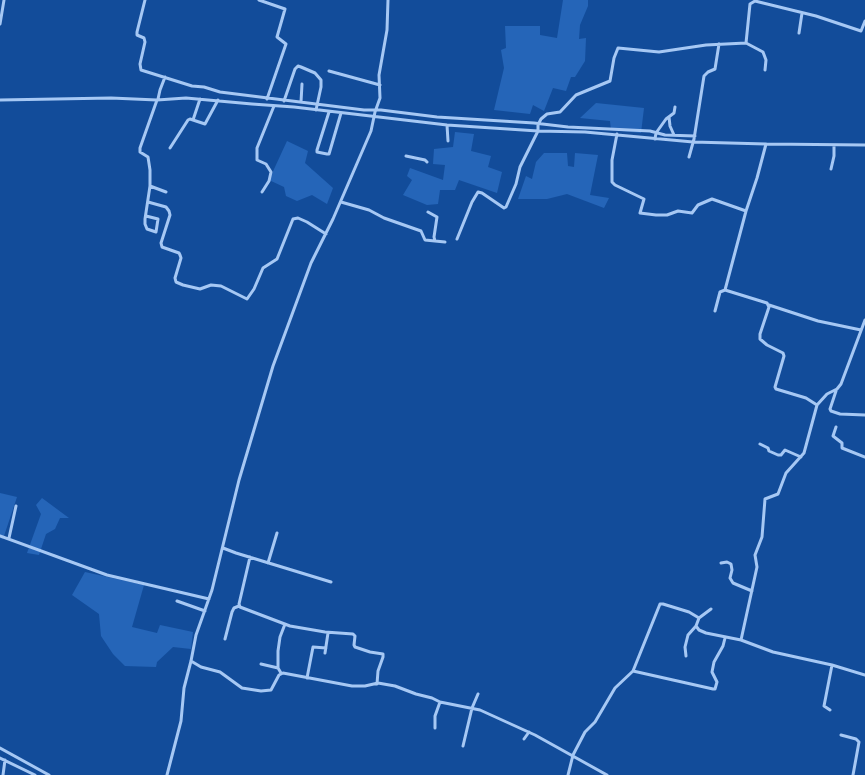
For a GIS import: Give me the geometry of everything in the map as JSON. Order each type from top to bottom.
[{"type":"street","points":[[0,22],[4,0]]},
{"type":"street","points":[[145,0],[137,32],[137,35],[144,38],[145,42],[141,70],[220,92],[363,110],[447,125],[565,130],[655,139],[766,144],[865,145]]},
{"type":"street","points":[[167,775],[181,721],[184,688],[192,661],[196,635],[209,599],[239,480],[273,366],[311,263],[341,202],[371,131],[380,98],[379,75],[387,30],[388,0]]},
{"type":"street","points":[[261,1],[285,9],[277,37],[286,44],[267,99]]},
{"type":"street","points":[[746,43],[748,13],[751,2],[757,1],[861,31],[865,35]]},
{"type":"street","points":[[799,33],[802,13]]},
{"type":"street","points":[[861,31],[865,21]]},
{"type":"street","points":[[457,239],[478,192],[504,208],[506,207],[541,119],[547,114],[561,111],[576,95],[610,81],[618,48],[659,52],[746,43],[763,52],[766,60],[765,70]]},
{"type":"street","points":[[689,157],[704,76],[715,69],[719,44]]},
{"type":"street","points":[[284,101],[298,66],[319,76],[321,80],[316,110]]},
{"type":"street","points":[[329,71],[380,86]]},
{"type":"street","points":[[146,216],[158,219],[156,231],[146,228],[145,224],[150,170],[148,157],[140,152],[140,147],[165,77]]},
{"type":"street","points":[[301,102],[302,84]]},
{"type":"street","points":[[0,100],[186,98],[341,113],[375,113],[387,110],[437,117],[650,131],[694,139]]},
{"type":"street","points":[[193,120],[201,99]]},
{"type":"street","points":[[170,148],[187,120],[205,124],[218,100]]},
{"type":"street","points":[[262,192],[269,181],[271,172],[266,164],[257,160],[256,148],[274,106]]},
{"type":"street","points":[[655,139],[656,133],[674,113],[675,106]]},
{"type":"street","points":[[329,111],[317,150],[317,152],[327,154],[341,113]]},
{"type":"street","points":[[669,117],[674,135]]},
{"type":"street","points":[[447,125],[448,141]]},
{"type":"street","points":[[617,134],[612,160],[612,182],[644,199],[640,213],[656,215],[692,213],[707,199],[746,211]]},
{"type":"street","points":[[725,290],[766,144]]},
{"type":"street","points":[[831,169],[834,145]]},
{"type":"street","points":[[406,156],[427,162]]},
{"type":"street","points":[[150,186],[166,192]]},
{"type":"street","points":[[148,202],[166,207],[169,211],[170,215],[161,243],[162,247],[180,255],[176,282],[200,289],[211,285],[221,286],[247,299],[263,268],[278,259],[293,219],[298,218],[307,222],[326,234]]},
{"type":"street","points":[[341,202],[369,210],[384,218],[422,231],[424,239],[445,242]]},
{"type":"street","points":[[428,212],[437,217],[435,241]]},
{"type":"street","points":[[715,311],[720,292],[725,290],[761,300],[769,305],[818,321],[861,330]]},
{"type":"street","points":[[769,305],[760,339],[783,353],[784,356],[775,387],[806,398],[817,405]]},
{"type":"street","points":[[865,320],[830,409],[840,414],[865,415]]},
{"type":"street","points":[[741,640],[757,567],[755,555],[762,537],[765,499],[778,494],[786,473],[804,453],[817,405],[827,394],[837,389]]},
{"type":"street","points":[[836,427],[833,436],[842,442],[842,448],[865,458]]},
{"type":"street","points":[[760,444],[768,447],[769,451],[778,456],[786,450],[801,457]]},
{"type":"street","points":[[9,538],[16,506]]},
{"type":"street","points":[[268,563],[278,533]]},
{"type":"street","points":[[0,536],[107,575],[209,599]]},
{"type":"street","points":[[223,548],[331,582]]},
{"type":"street","points":[[239,606],[250,557]]},
{"type":"street","points":[[721,563],[731,564],[730,578],[733,583],[752,591]]},
{"type":"street","points":[[177,602],[205,611]]},
{"type":"street","points":[[568,775],[573,755],[585,732],[595,722],[615,688],[633,671],[660,604],[689,612],[699,618]]},
{"type":"street","points":[[225,639],[232,612],[239,606],[303,629],[353,634],[355,647],[383,654],[377,684]]},
{"type":"street","points":[[686,656],[688,635],[696,626],[699,618],[711,609]]},
{"type":"street","points":[[285,624],[279,641],[278,668],[281,673],[352,686],[377,684],[396,686],[440,702],[472,708],[529,732],[607,775]]},
{"type":"street","points":[[696,626],[706,633],[741,640],[773,652],[865,675]]},
{"type":"street","points":[[325,653],[328,633]]},
{"type":"street","points":[[633,671],[715,689],[717,682],[712,672],[725,637]]},
{"type":"street","points":[[307,678],[313,648],[326,648]]},
{"type":"street","points":[[192,661],[201,667],[220,672],[242,688],[261,691],[272,690],[281,673]]},
{"type":"street","points":[[261,664],[278,668]]},
{"type":"street","points":[[830,710],[824,706],[832,665]]},
{"type":"street","points":[[463,746],[472,708],[478,694]]},
{"type":"street","points":[[435,728],[435,716],[440,702]]},
{"type":"street","points":[[524,739],[529,732]]},
{"type":"street","points":[[841,735],[859,742],[853,775]]},
{"type":"street","points":[[0,748],[49,775]]},
{"type":"street","points":[[0,758],[35,775]]},
{"type":"street","points":[[3,775],[5,760]]},
{"type":"shaded area","points":[[563,0],[588,0],[588,6],[580,25],[579,39],[586,38],[585,61],[575,77],[571,77],[566,91],[553,88],[544,111],[533,105],[530,114],[494,110],[504,68],[501,50],[506,48],[505,26],[540,26],[540,35],[557,38]]},
{"type":"shaded area","points":[[596,103],[644,108],[641,133],[611,130],[610,121],[580,118]]},
{"type":"shaded area","points":[[455,132],[474,134],[471,151],[491,156],[488,167],[502,172],[497,193],[459,180],[455,190],[440,190],[438,204],[427,205],[403,195],[412,180],[407,176],[410,168],[443,180],[445,165],[433,164],[434,149],[453,147]]},
{"type":"shaded area","points":[[287,141],[308,151],[305,163],[333,188],[327,204],[312,195],[297,201],[286,196],[284,187],[269,180]]},
{"type":"shaded area","points":[[544,153],[567,153],[568,166],[574,167],[575,153],[598,155],[590,195],[609,198],[604,208],[567,194],[547,199],[518,199],[526,176],[532,179],[536,162]]},
{"type":"shaded area","points":[[0,493],[17,497],[3,539],[0,538]]},
{"type":"shaded area","points":[[42,498],[69,518],[60,518],[55,529],[46,534],[39,555],[27,553],[41,514],[36,505]]},
{"type":"shaded area","points":[[85,572],[144,585],[132,627],[157,633],[160,625],[193,632],[191,649],[173,647],[157,662],[156,667],[125,666],[113,654],[101,636],[99,614],[72,595]]}]
